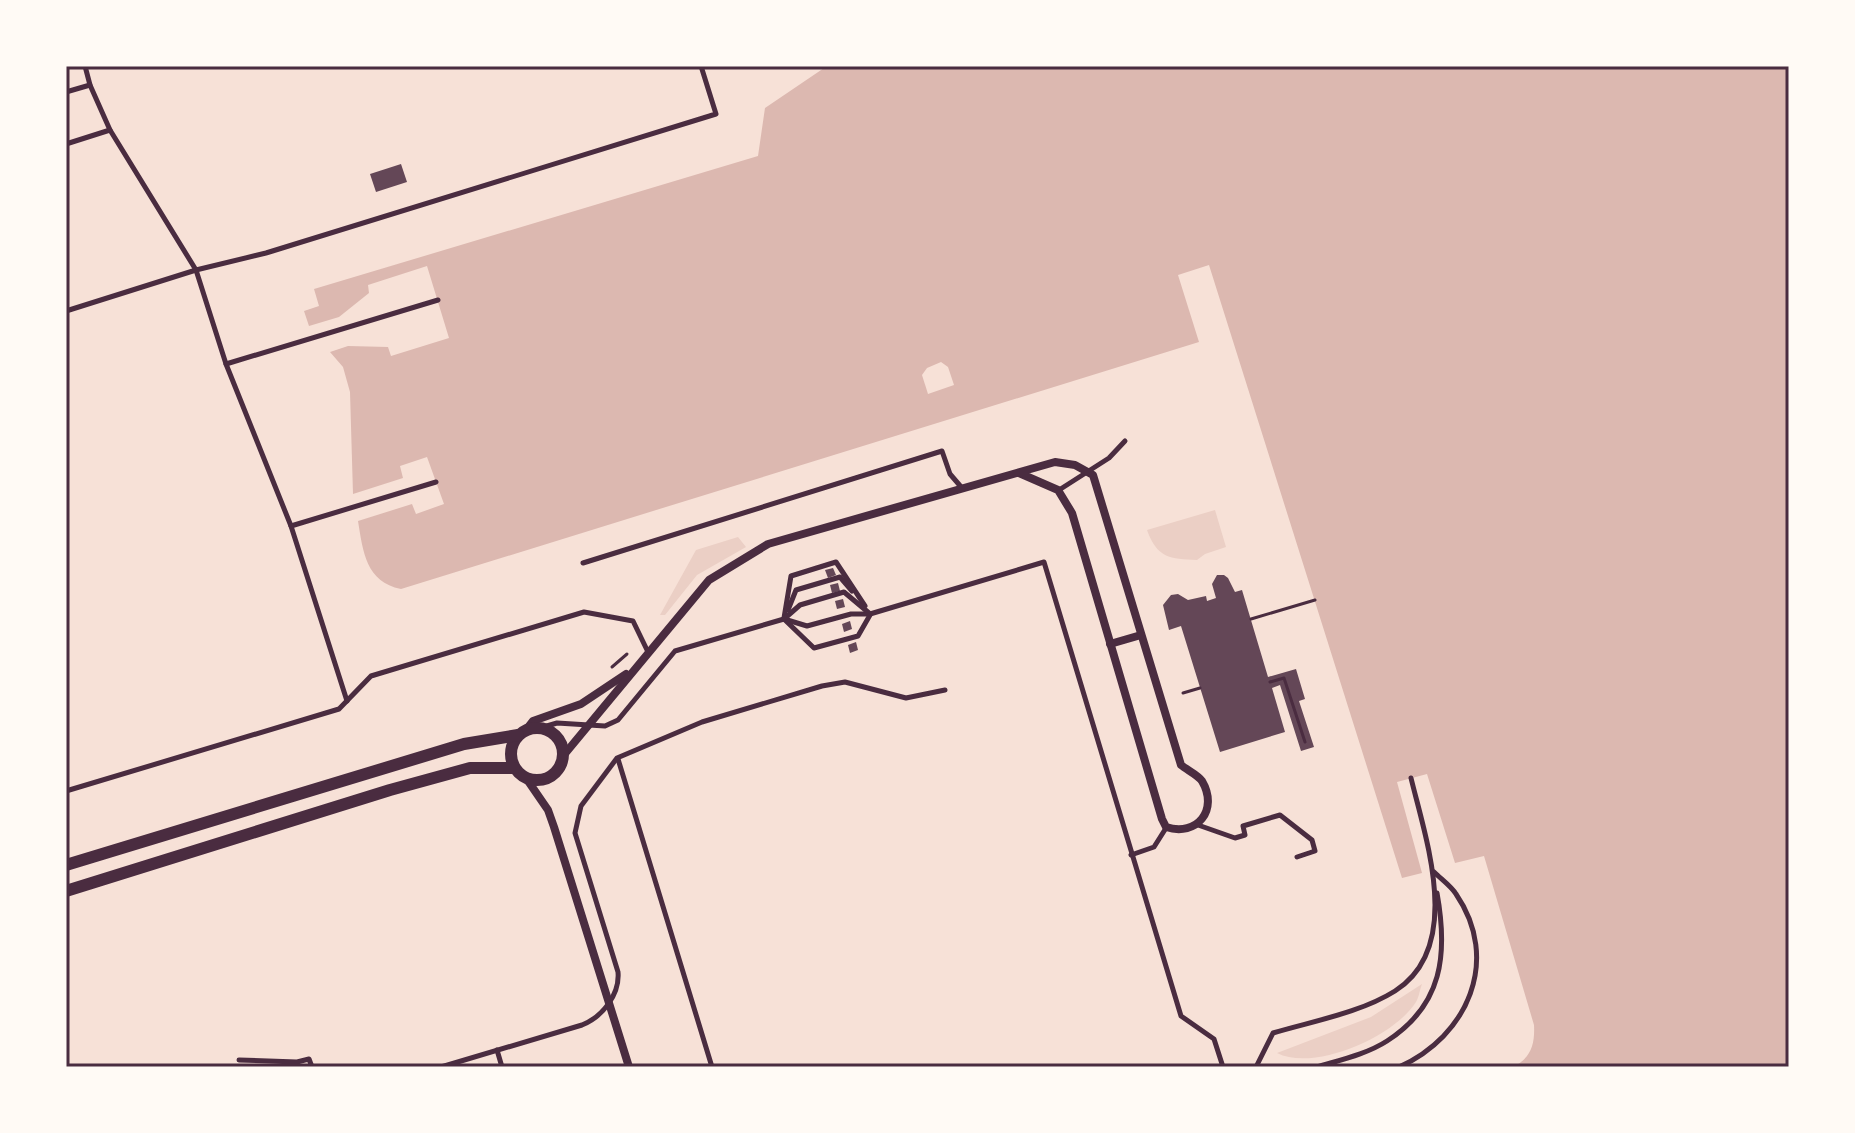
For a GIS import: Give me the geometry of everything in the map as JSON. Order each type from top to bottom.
[{"type":"street","points":[[563,756],[709,580],[768,544],[1055,462],[1075,465],[1093,475],[1181,765],[1202,780],[1209,806],[1205,818],[1198,825],[1176,830],[1166,827],[1072,513],[1058,490],[1019,473]]},
{"type":"street","points":[[1110,644],[1141,635]]},
{"type":"street","points":[[514,768],[511,751],[533,721],[581,704],[636,667]]},
{"type":"street","points":[[66,865],[464,744],[528,731],[554,734],[562,748],[561,765],[550,777],[526,778]]},
{"type":"street","points":[[66,891],[470,768],[514,768],[526,778],[551,819],[629,1067]]},
{"type":"lane","points":[[85,66],[110,130],[196,270],[226,364],[291,526],[347,701]]},
{"type":"lane","points":[[66,311],[196,270],[266,253],[716,114],[701,66]]},
{"type":"lane","points":[[66,92],[90,85]]},
{"type":"lane","points":[[66,144],[110,130]]},
{"type":"lane","points":[[226,364],[438,300]]},
{"type":"lane","points":[[1058,490],[1109,458],[1125,441]]},
{"type":"lane","points":[[583,563],[942,451],[950,474],[962,488]]},
{"type":"lane","points":[[291,526],[436,482]]},
{"type":"lane","points":[[784,619],[791,576],[836,562],[870,614]]},
{"type":"lane","points":[[784,619],[807,626],[851,614],[870,614],[1044,562],[1181,1016],[1214,1039],[1223,1067]]},
{"type":"lane","points":[[784,619],[796,590],[840,577],[870,614]]},
{"type":"lane","points":[[528,731],[557,723],[605,726],[618,720],[675,651],[784,619],[800,605],[844,592],[870,614]]},
{"type":"lane","points":[[66,791],[339,709],[371,676],[584,612],[633,621],[648,652]]},
{"type":"lane","points":[[784,619],[814,648],[858,636],[870,614]]},
{"type":"lane","points":[[441,1067],[591,1021],[610,1002],[619,982],[618,972],[575,833],[581,806],[617,758],[702,722],[845,682],[906,698],[945,690]]},
{"type":"lane","points":[[617,758],[712,1067]]},
{"type":"lane","points":[[1256,1067],[1273,1033],[1368,1004],[1395,991],[1413,977],[1426,952],[1435,920],[1434,872],[1411,778],[1443,926],[1443,957],[1433,991],[1413,1021],[1386,1043],[1317,1067]]},
{"type":"lane","points":[[1198,825],[1235,838],[1245,835],[1243,826],[1280,815],[1312,840],[1315,851],[1297,857]]},
{"type":"lane","points":[[1131,855],[1154,847],[1166,827]]},
{"type":"lane","points":[[1399,1067],[1432,1047],[1448,1032],[1472,994],[1478,969],[1477,944],[1468,916],[1455,892],[1434,872]]},
{"type":"lane","points":[[497,1050],[502,1067]]},
{"type":"lane","points":[[239,1060],[297,1062],[309,1059],[312,1067]]},
{"type":"path","points":[[1251,619],[1315,600]]},
{"type":"path","points":[[616,663],[627,654]]},
{"type":"path","points":[[1270,682],[1284,678],[1305,742]]},
{"type":"path","points":[[1183,693],[1200,688]]},
{"type":"shaded area","points":[[827,66],[1789,66],[1789,1067],[1513,1067],[1531,1050],[1534,1025],[1484,856],[1455,863],[1427,774],[1397,782],[1422,873],[1402,878],[1209,265],[1178,275],[1199,342],[401,589],[380,580],[373,573],[365,554],[358,521],[412,504],[416,514],[444,504],[427,457],[400,466],[403,478],[353,494],[350,392],[343,367],[330,352],[348,346],[388,347],[391,356],[449,338],[427,266],[368,285],[369,293],[339,317],[309,326],[304,311],[319,306],[314,289],[758,156],[765,108]]},
{"type":"shaded area","points":[[1215,510],[1226,547],[1197,560],[1179,559],[1160,552],[1147,530]]},
{"type":"shaded area","points":[[738,537],[746,547],[697,575],[665,615],[660,615],[696,550]]},
{"type":"shaded area","points":[[1422,984],[1416,1002],[1405,1015],[1372,1039],[1352,1048],[1311,1058],[1293,1058],[1277,1053],[1371,1017]]},
{"type":"pier","points":[[941,362],[948,367],[954,385],[928,394],[922,375],[927,368]]},
{"type":"building","points":[[401,164],[407,182],[376,192],[370,174]]},
{"type":"building","points":[[833,568],[836,575],[828,578],[825,570]]},
{"type":"building","points":[[1217,575],[1228,578],[1235,592],[1242,590],[1268,677],[1296,669],[1305,699],[1299,701],[1314,747],[1301,751],[1280,685],[1272,688],[1285,732],[1220,752],[1181,626],[1169,630],[1163,605],[1171,595],[1178,594],[1188,600],[1206,596],[1207,601],[1216,598],[1212,584]]},
{"type":"building","points":[[838,583],[840,591],[832,593],[830,585]]},
{"type":"building","points":[[843,599],[845,607],[837,609],[835,601]]},
{"type":"building","points":[[850,621],[852,629],[844,632],[842,624]]},
{"type":"building","points":[[856,642],[858,650],[850,653],[848,645]]}]
